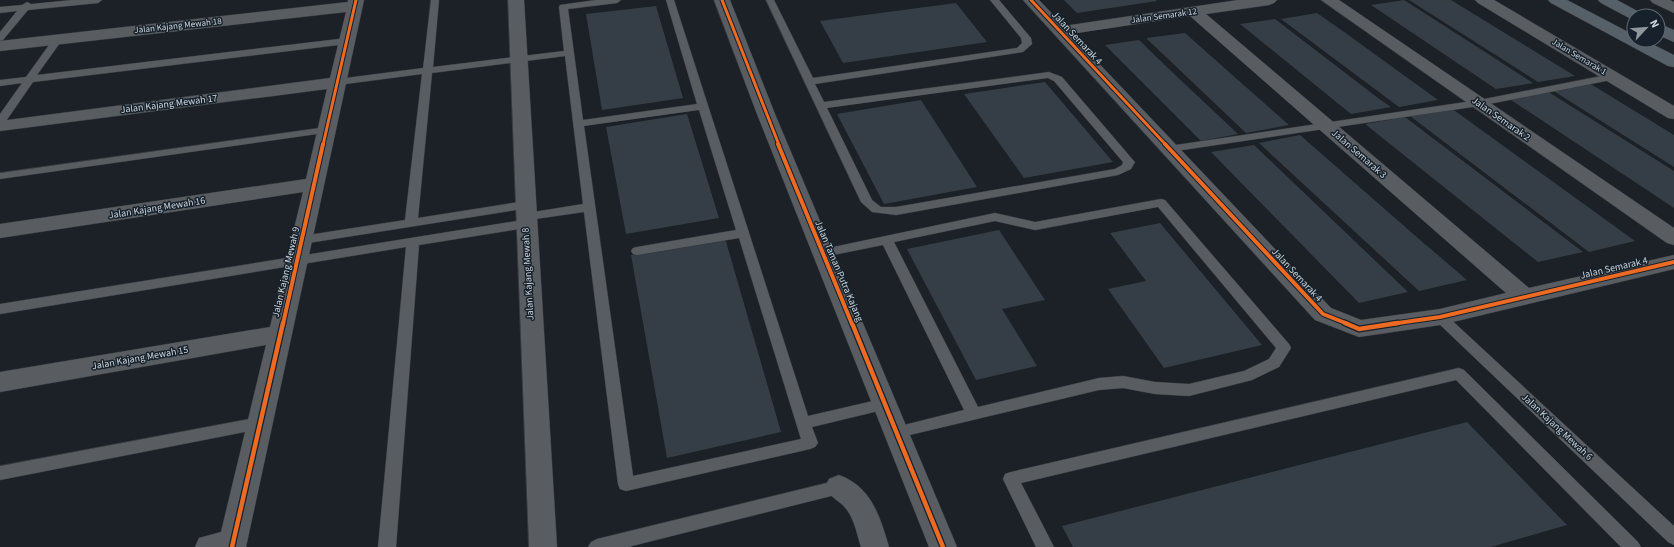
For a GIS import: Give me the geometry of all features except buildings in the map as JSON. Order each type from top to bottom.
[{"type":"highway","points":[[1556,0],[1674,62]]},
{"type":"highway","points":[[1606,0],[1626,11]]},
{"type":"street","name":"Jalan Kajang Mewah 8","points":[[516,0],[525,215],[543,547]]},
{"type":"street","name":"Jalan Taman Putra Kajang","points":[[722,0],[943,547]]},
{"type":"street","name":"Jalan Semarak 4","points":[[1031,0],[1323,314],[1360,329],[1440,316],[1674,262]]},
{"type":"street","name":"Jalan Semarak 12","points":[[1059,31],[1193,11],[1236,2],[1269,0]]},
{"type":"street","name":"Jalan Semarak 2","points":[[1329,0],[1674,238]]},
{"type":"street","name":"Jalan Semarak 1","points":[[1483,0],[1674,114]]},
{"type":"street","points":[[1658,0],[1674,8]]},
{"type":"street","name":"Jalan Kajang Mewah 18","points":[[0,46],[356,3]]},
{"type":"street","name":"Jalan Kajang Mewah 9","points":[[225,545],[260,423],[356,3]]},
{"type":"street","name":"Jalan Semarak 3","points":[[1193,11],[1525,297]]},
{"type":"street","name":"Jalan Kajang Mewah 17","points":[[0,126],[338,82]]},
{"type":"street","name":"Jalan Kajang Mewah 16","points":[[0,231],[315,184]]},
{"type":"street","name":"Jalan Kajang Mewah 15","points":[[0,382],[280,334]]},
{"type":"street","points":[[839,487],[857,501],[868,524],[875,547]]},
{"type":"lane","points":[[0,38],[31,0]]},
{"type":"lane","points":[[0,10],[98,0]]},
{"type":"lane","points":[[411,223],[435,0]]},
{"type":"lane","points":[[617,0],[563,7],[626,484],[810,443],[670,0]]},
{"type":"lane","points":[[770,0],[867,202],[872,208],[883,211],[896,211],[1118,172],[1127,167],[1129,162],[1058,79],[1049,75],[821,106]]},
{"type":"lane","points":[[809,82],[1020,50],[1027,44],[1026,38],[994,0]]},
{"type":"lane","points":[[0,122],[57,40]]},
{"type":"lane","points":[[0,83],[347,41]]},
{"type":"lane","points":[[338,82],[569,53]]},
{"type":"lane","points":[[1169,149],[1479,103],[1612,77]]},
{"type":"lane","points":[[578,124],[703,106]]},
{"type":"lane","points":[[0,176],[327,130]]},
{"type":"lane","points":[[823,253],[995,217],[1035,226],[1161,203],[1284,348],[1274,363],[1247,376],[1189,390],[1155,388],[1123,382],[1099,384],[897,432]]},
{"type":"lane","points":[[0,309],[300,250],[411,223],[525,215],[589,207]]},
{"type":"lane","points":[[300,250],[413,242],[525,215]]},
{"type":"lane","points":[[637,251],[743,233]]},
{"type":"lane","points":[[887,240],[974,414]]},
{"type":"lane","points":[[387,547],[413,242]]},
{"type":"lane","name":"Jalan Kajang Mewah 6","points":[[1440,316],[1674,537]]},
{"type":"lane","points":[[1045,547],[1011,479],[1459,374],[1632,547]]},
{"type":"lane","points":[[803,423],[886,404]]},
{"type":"lane","points":[[0,473],[260,423]]},
{"type":"lane","points":[[597,547],[839,487]]},
{"type":"cycle path","points":[[232,547],[356,0]]},
{"type":"cycle path","points":[[722,0],[766,114],[943,547]]},
{"type":"cycle path","points":[[1031,0],[1323,314],[1359,329],[1440,317],[1674,262]]}]
